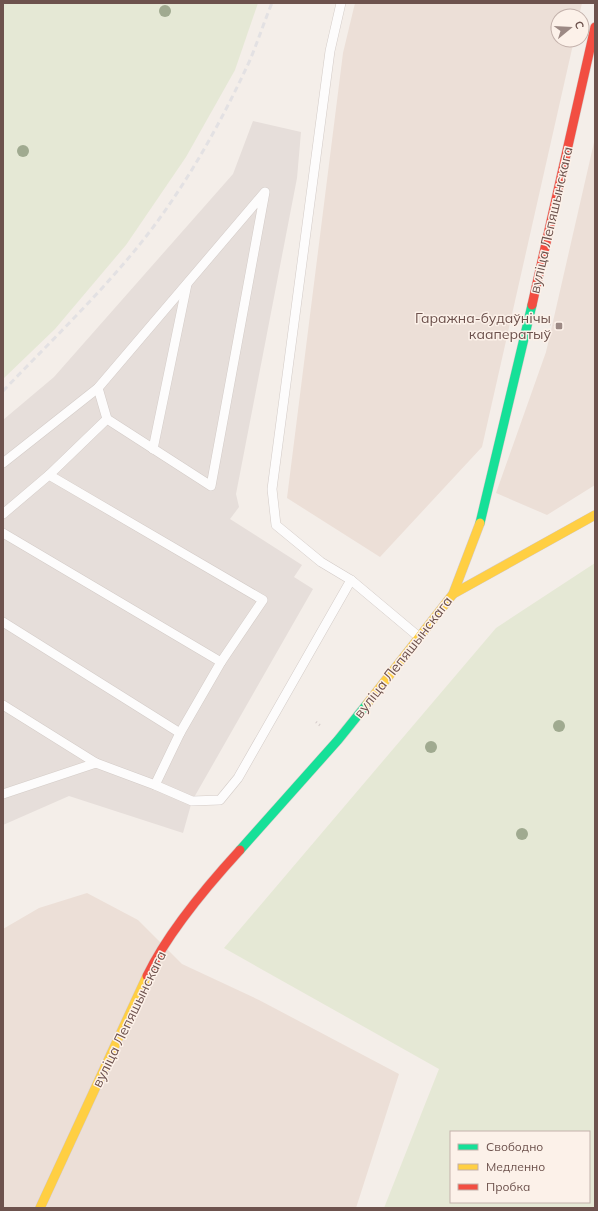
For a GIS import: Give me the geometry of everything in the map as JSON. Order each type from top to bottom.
[{"type":"street","name":"вуліца Лепяшынскага","points":[[40,1208],[148,975],[178,925],[216,875],[338,740],[452,594],[478,530],[595,27]]},
{"type":"street","points":[[452,594],[595,515]]},
{"type":"lane","points":[[341,3],[330,51],[272,489],[276,525],[321,562],[351,580],[419,637]]},
{"type":"lane","points":[[3,464],[98,388],[265,192],[211,486],[107,419],[98,388]]},
{"type":"lane","points":[[153,449],[187,283]]},
{"type":"lane","points":[[3,514],[49,475],[107,419]]},
{"type":"lane","points":[[49,475],[263,600],[221,662],[180,734],[155,785]]},
{"type":"lane","points":[[3,533],[221,662]]},
{"type":"lane","points":[[3,705],[96,763],[155,785],[192,801],[220,800],[238,778],[351,580]]},
{"type":"lane","points":[[3,622],[180,734]]},
{"type":"lane","points":[[4,793],[96,763]]},
{"type":"shaded area","points":[[355,3],[582,3],[581,8],[550,8],[550,48],[572,48],[482,447],[380,557],[287,498],[343,53]]},
{"type":"shaded area","points":[[253,121],[301,132],[297,178],[236,494],[239,507],[230,519],[302,565],[294,577],[313,589],[192,801],[183,833],[69,796],[3,825],[3,420],[54,377],[233,174]]},
{"type":"shaded area","points":[[595,138],[595,485],[547,515],[496,493],[546,352]]},
{"type":"shaded area","points":[[87,893],[138,920],[182,964],[259,1000],[399,1074],[356,1208],[3,1208],[3,929],[39,908]]},
{"type":"green space","points":[[3,3],[258,3],[235,70],[186,157],[126,245],[55,329],[3,379]]},
{"type":"green space","points":[[595,563],[595,1208],[384,1208],[439,1069],[224,948],[496,628]]},
{"type":"railway","points":[[3,391],[104,286],[136,249],[169,205],[199,158],[226,109],[250,60],[272,3]]},
{"type":"traffic: fast","points":[[480,523],[532,305]]},
{"type":"traffic: fast","points":[[240,850],[338,740],[367,704]]},
{"type":"traffic: slow","points":[[453,594],[595,515]]},
{"type":"traffic: slow","points":[[367,704],[453,594],[480,523]]},
{"type":"traffic: slow","points":[[40,1208],[147,976]]},
{"type":"traffic: jam","points":[[532,305],[595,27]]},
{"type":"traffic: jam","points":[[147,976],[177,926],[214,879],[240,850]]},
{"type":"place","name":"Гаражна-будаўнічы кааператыў","points":[[559,326]]}]
